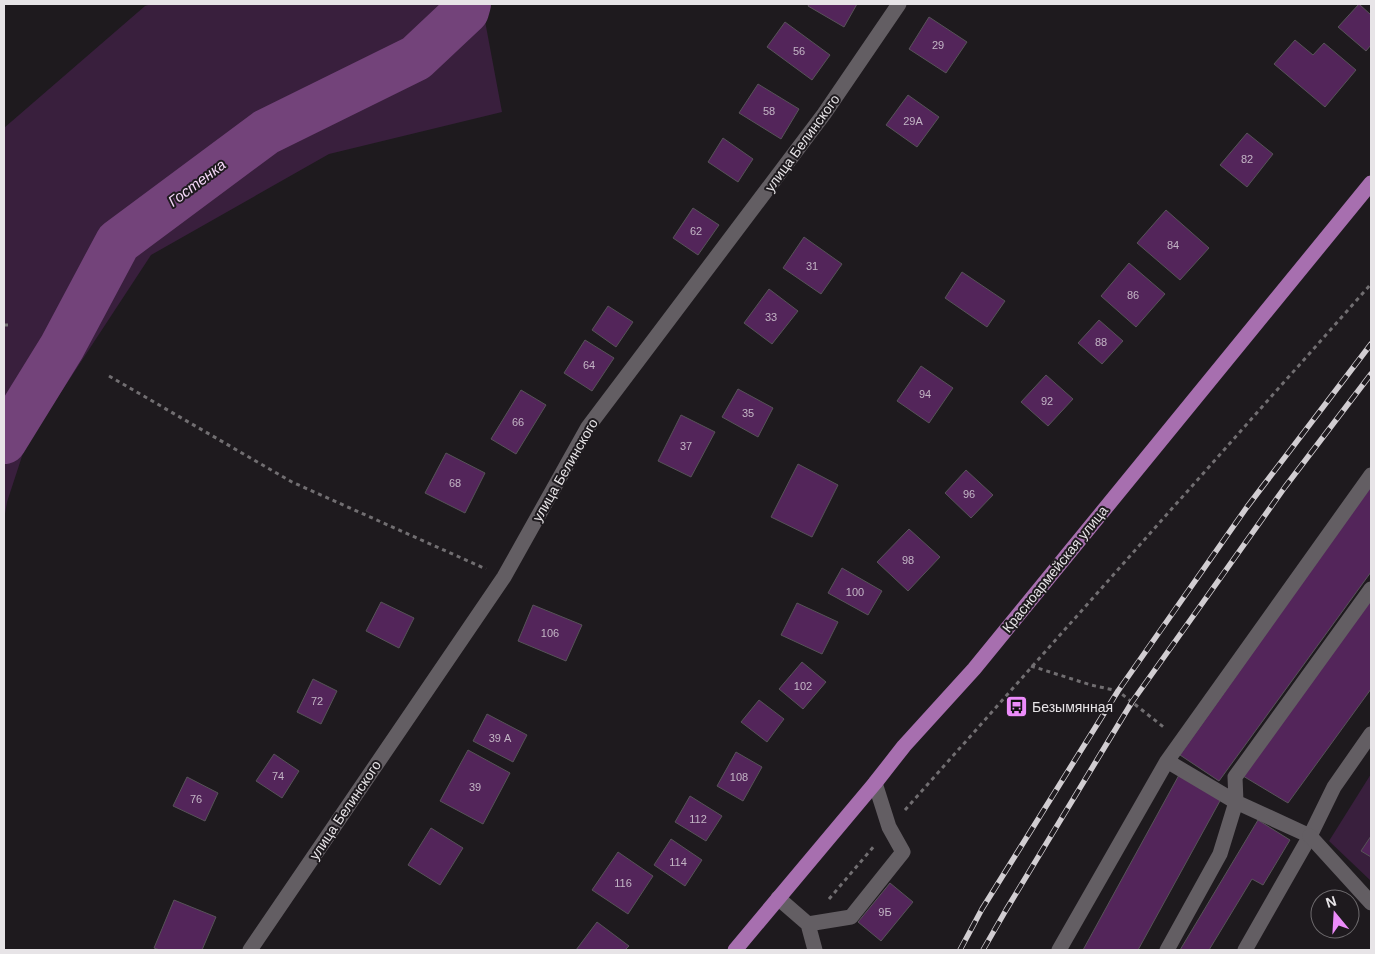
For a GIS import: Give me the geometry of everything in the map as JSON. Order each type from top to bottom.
[{"type":"main road","name":"Красноармейская улица","points":[[734,950],[904,746],[974,669],[1371,183]]},
{"type":"street","name":"улица Белинского","points":[[250,950],[504,577],[588,427],[824,114],[899,4]]},
{"type":"street","points":[[1059,950],[1167,762],[1371,475]]},
{"type":"street","points":[[1167,950],[1220,854],[1236,802],[1235,777],[1371,589]]},
{"type":"street","points":[[1246,950],[1310,836],[1334,787],[1371,734]]},
{"type":"street","points":[[1167,762],[1236,802],[1310,836],[1371,903]]},
{"type":"street","points":[[808,924],[851,917],[904,852],[890,827],[875,783]]},
{"type":"street","points":[[778,898],[808,924],[815,950]]},
{"type":"path","points":[[808,924],[1031,666],[1371,284]]},
{"type":"path","points":[[109,376],[292,482],[504,577]]},
{"type":"path","points":[[1031,666],[1091,685],[1118,691],[1181,741]]},
{"type":"shaded area","points":[[151,4],[490,4],[485,21],[502,112],[329,154],[151,255],[25,447],[7,502],[4,520],[4,128],[145,6]]},
{"type":"shaded area","points":[[1371,774],[1371,881],[1329,841]]},
{"type":"building","points":[[809,4],[857,4],[844,27],[808,6]]},
{"type":"building","points":[[1359,4],[1371,15],[1371,45],[1366,51],[1338,27]]},
{"type":"building","points":[[929,17],[967,42],[946,73],[909,49]]},
{"type":"building","points":[[785,22],[830,55],[812,80],[767,47]]},
{"type":"building","points":[[1295,40],[1313,55],[1324,43],[1356,70],[1325,107],[1274,64]]},
{"type":"building","points":[[758,84],[799,109],[781,139],[739,113]]},
{"type":"building","points":[[908,95],[939,117],[917,147],[886,125]]},
{"type":"building","points":[[1247,133],[1273,154],[1247,187],[1220,165]]},
{"type":"building","points":[[723,138],[753,159],[738,182],[708,162]]},
{"type":"building","points":[[693,208],[719,225],[698,255],[673,238]]},
{"type":"building","points":[[1166,210],[1209,248],[1180,280],[1137,243]]},
{"type":"building","points":[[804,237],[842,264],[821,294],[783,268]]},
{"type":"building","points":[[1129,263],[1165,294],[1136,327],[1101,296]]},
{"type":"building","points":[[962,272],[1005,301],[987,327],[945,298]]},
{"type":"building","points":[[769,289],[798,311],[772,344],[744,323]]},
{"type":"building","points":[[608,306],[633,322],[616,347],[592,330]]},
{"type":"building","points":[[1099,320],[1123,341],[1102,364],[1078,343]]},
{"type":"building","points":[[585,340],[614,358],[592,391],[564,373]]},
{"type":"building","points":[[921,366],[953,388],[929,423],[897,401]]},
{"type":"building","points":[[1046,375],[1073,399],[1048,426],[1021,402]]},
{"type":"building","points":[[738,389],[773,408],[758,437],[722,417]]},
{"type":"building","points":[[521,390],[546,405],[516,454],[491,439]]},
{"type":"building","points":[[681,415],[715,432],[691,477],[658,461]]},
{"type":"building","points":[[446,453],[485,473],[465,513],[425,493]]},
{"type":"building","points":[[798,464],[838,485],[812,537],[771,517]]},
{"type":"building","points":[[966,470],[993,495],[971,518],[945,493]]},
{"type":"building","points":[[1371,485],[1371,572],[1219,781],[1180,755]]},
{"type":"building","points":[[909,529],[940,557],[908,591],[877,562]]},
{"type":"building","points":[[842,568],[882,591],[868,615],[828,593]]},
{"type":"building","points":[[1371,600],[1371,689],[1288,803],[1243,776]]},
{"type":"building","points":[[381,602],[414,618],[399,648],[366,631]]},
{"type":"building","points":[[797,603],[838,622],[822,654],[781,635]]},
{"type":"building","points":[[533,605],[582,625],[566,661],[518,641]]},
{"type":"building","points":[[802,662],[826,682],[803,709],[779,689]]},
{"type":"building","points":[[313,679],[337,691],[321,724],[297,712]]},
{"type":"building","points":[[759,700],[784,719],[767,742],[741,722]]},
{"type":"building","points":[[487,714],[527,735],[513,762],[473,741]]},
{"type":"building","points":[[468,750],[510,773],[483,824],[440,801]]},
{"type":"building","points":[[736,752],[762,767],[743,801],[717,786]]},
{"type":"building","points":[[274,754],[299,771],[282,798],[256,781]]},
{"type":"building","points":[[1179,775],[1221,799],[1138,950],[1083,950]]},
{"type":"building","points":[[187,777],[218,793],[205,821],[173,806]]},
{"type":"building","points":[[690,796],[722,816],[706,841],[675,822]]},
{"type":"building","points":[[1258,820],[1290,840],[1263,885],[1252,879],[1209,950],[1180,950]]},
{"type":"building","points":[[431,828],[463,848],[440,885],[408,865]]},
{"type":"building","points":[[1371,836],[1371,857],[1361,851]]},
{"type":"building","points":[[671,839],[702,860],[685,886],[654,865]]},
{"type":"building","points":[[618,852],[653,876],[628,914],[592,890]]},
{"type":"building","points":[[890,883],[913,902],[881,941],[858,922]]},
{"type":"building","points":[[174,900],[216,917],[202,950],[160,950],[154,948]]},
{"type":"building","points":[[597,922],[629,946],[625,950],[576,950]]},
{"type":"waterway","name":"Гостенка","points":[[4,441],[62,347],[118,242],[266,132],[416,58],[466,11],[468,4]]},
{"type":"railway","points":[[960,950],[982,909],[1118,691],[1247,507],[1371,344]]},
{"type":"railway","points":[[983,950],[1132,702],[1285,487],[1371,374]]},
{"type":"place","name":"Безымянная","points":[[1016,707]]}]
